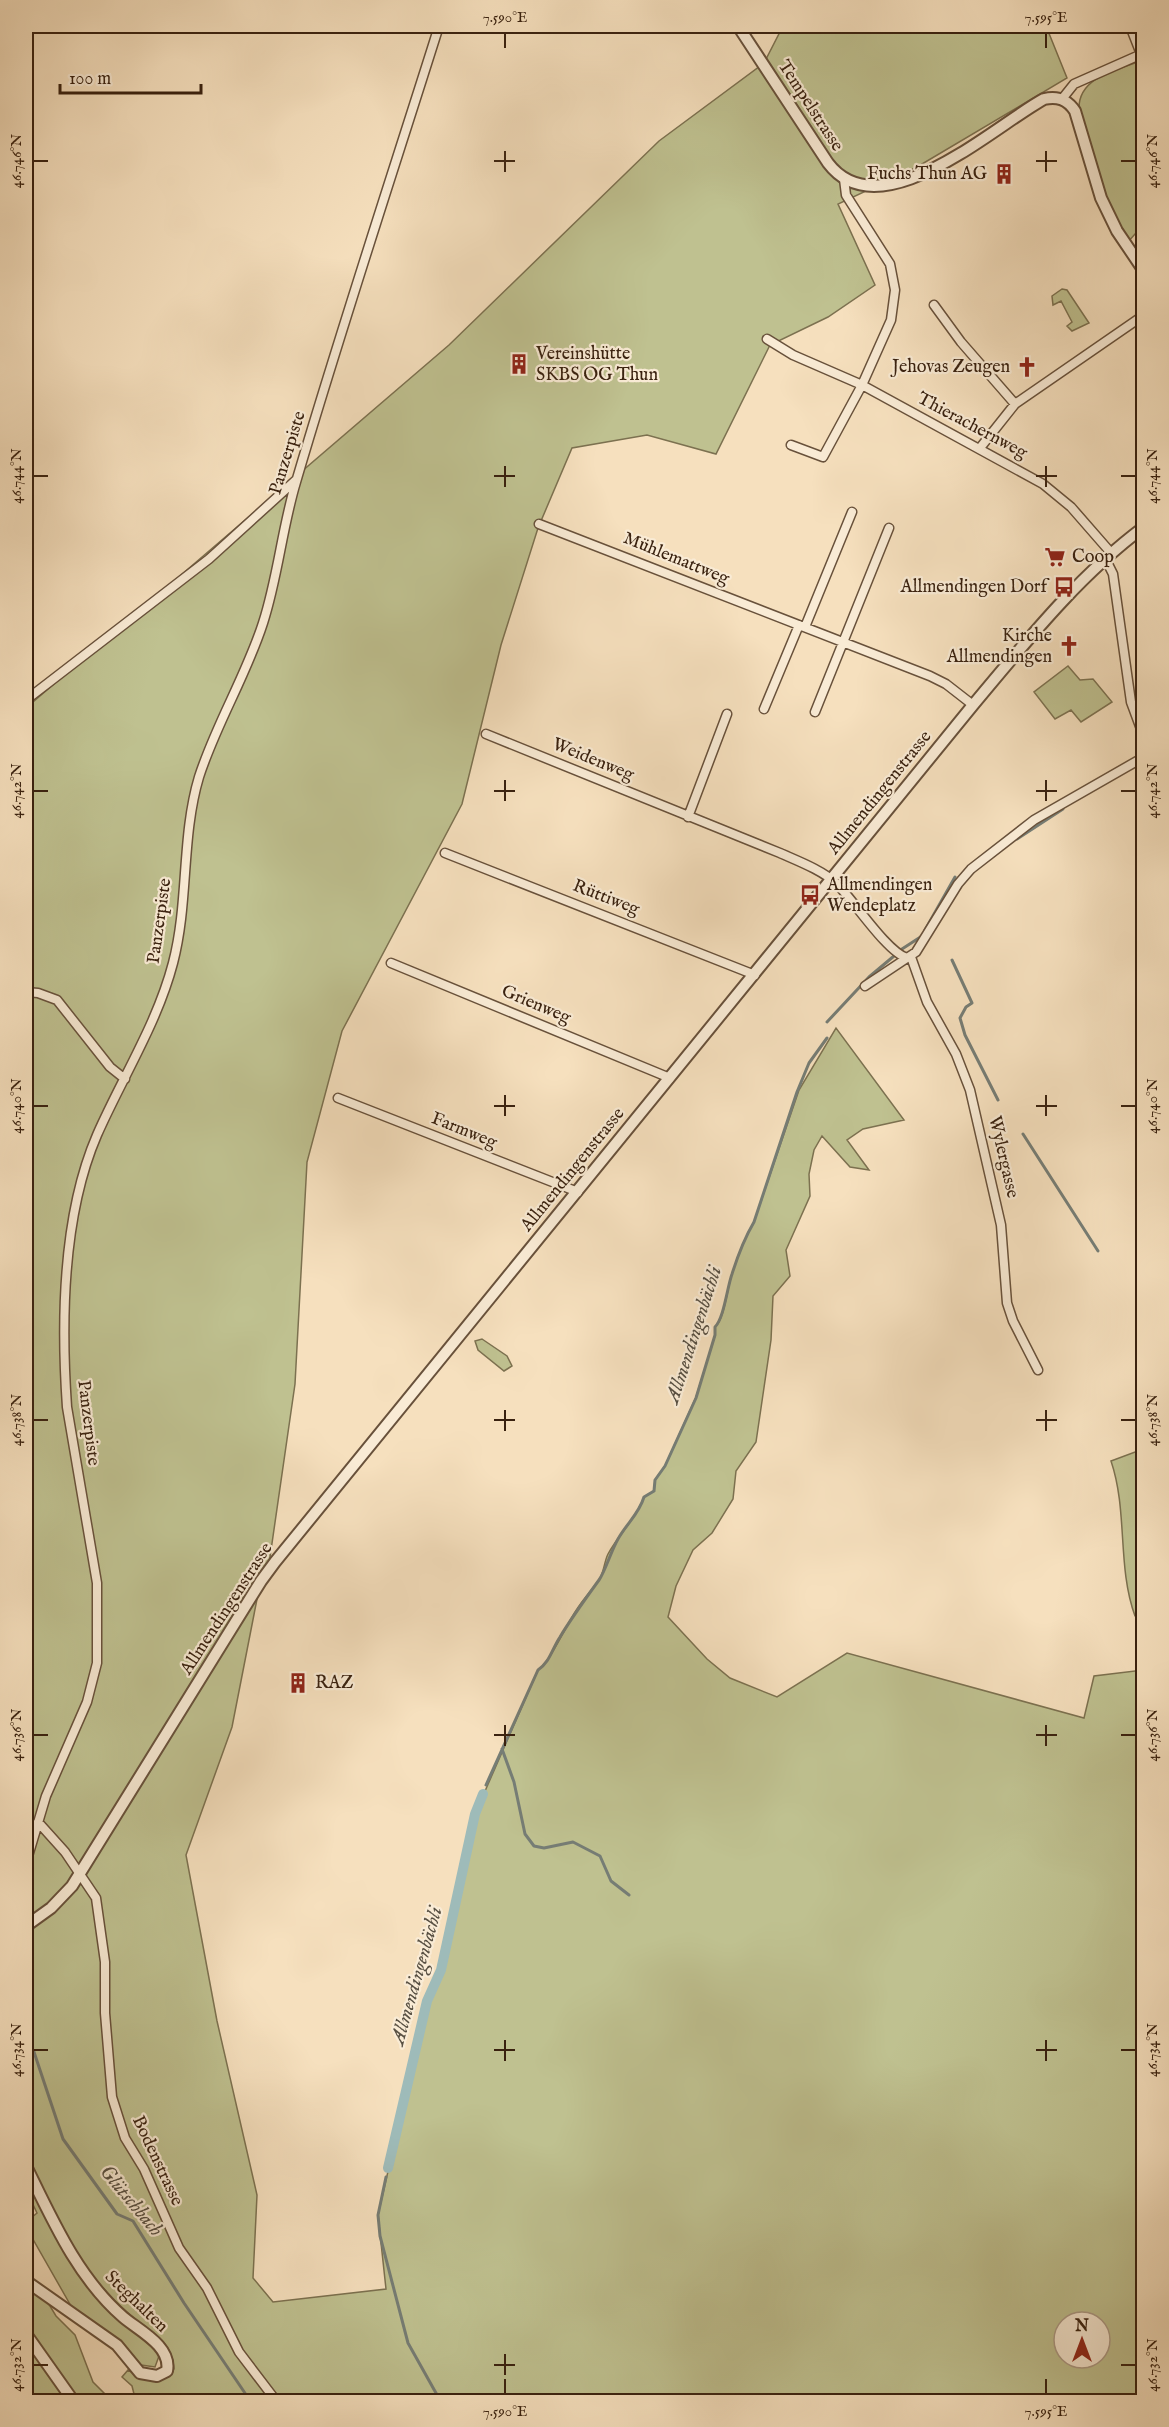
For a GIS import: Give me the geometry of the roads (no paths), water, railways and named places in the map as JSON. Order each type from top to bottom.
[{"type":"street","name":"Panzerpiste","points":[[26,1863],[46,1796],[87,1702],[97,1663],[97,1583],[67,1407],[65,1356],[71,1232],[96,1138],[168,983],[178,934],[189,823],[199,778],[265,617],[296,480],[439,26]]},
{"type":"street","name":"Tempelstrasse","points":[[738,26],[828,163],[844,179]]},
{"type":"street","points":[[1062,99],[1074,84],[1142,54],[1130,26]]},
{"type":"street","points":[[791,445],[823,457],[862,385],[891,320],[895,290],[890,264],[846,195],[844,179],[872,186],[912,179],[939,166],[1044,99],[1062,99],[1075,111],[1097,187],[1111,220],[1143,271]]},
{"type":"street","points":[[934,305],[961,342],[1015,404]]},
{"type":"street","points":[[980,448],[1015,404],[1143,315]]},
{"type":"street","name":"Thierachernweg","points":[[766,339],[793,355],[862,385],[980,448],[1054,492],[1109,557]]},
{"type":"street","points":[[26,700],[209,559],[296,480]]},
{"type":"street","points":[[764,709],[852,513]]},
{"type":"street","name":"Mühlemattweg","points":[[540,524],[939,680],[973,705]]},
{"type":"street","name":"Allmendingenstrasse","points":[[80,1874],[261,1581],[973,705],[1046,620],[1109,557],[1143,527]]},
{"type":"street","points":[[815,712],[889,528]]},
{"type":"street","points":[[1109,557],[1131,702],[1143,737]]},
{"type":"street","points":[[688,817],[728,714]]},
{"type":"street","name":"Weidenweg","points":[[486,734],[787,856],[830,879]]},
{"type":"street","points":[[865,986],[920,948],[952,893],[971,869],[1034,820],[1143,757]]},
{"type":"street","name":"Rüttiweg","points":[[446,853],[755,975]]},
{"type":"street","points":[[830,879],[893,949],[909,957]]},
{"type":"street","name":"Wylergasse","points":[[909,957],[927,1002],[956,1054],[970,1090],[1001,1226],[1009,1312],[1038,1370]]},
{"type":"street","name":"Grienweg","points":[[391,963],[670,1078]]},
{"type":"street","points":[[26,992],[38,993],[57,1000],[110,1067],[124,1079]]},
{"type":"street","name":"Farmweg","points":[[338,1098],[578,1192]]},
{"type":"street","name":"Bodenstrasse","points":[[38,1822],[93,1890],[99,1909],[105,1962],[105,2013],[112,2097],[125,2138],[144,2169],[179,2248],[207,2288],[239,2352],[277,2402]]},
{"type":"street","points":[[26,1926],[51,1908],[80,1874]]},
{"type":"street","name":"Steghalten","points":[[26,2166],[66,2244],[89,2280],[123,2316],[147,2334],[167,2360],[167,2371],[158,2376],[140,2373],[117,2345],[26,2281]]},
{"type":"street","points":[[26,2334],[74,2402]]},
{"type":"waterway","points":[[1017,839],[1063,809]]},
{"type":"waterway","points":[[925,930],[955,877]]},
{"type":"waterway","points":[[902,949],[922,936]]},
{"type":"waterway","name":"Allmendingenbächli","points":[[827,1022],[869,977],[894,956]]},
{"type":"waterway","points":[[952,960],[972,1003],[966,1007],[960,1018],[965,1035],[998,1100]]},
{"type":"waterway","name":"Allmendingenbächli","points":[[486,1785],[538,1670],[548,1659],[601,1576],[618,1539],[644,1497],[654,1491],[655,1480],[665,1466],[696,1398],[734,1267],[754,1222],[797,1092],[809,1063],[827,1038]]},
{"type":"waterway","points":[[1023,1134],[1098,1251]]},
{"type":"waterway","points":[[502,1749],[514,1782],[525,1834],[534,1846],[544,1848],[573,1842],[600,1856],[611,1881],[629,1895]]},
{"type":"waterway","name":"Allmendingenbächli","points":[[388,2168],[427,2001],[441,1970],[475,1814],[483,1794]]},
{"type":"waterway","name":"Glütschbach","points":[[26,2042],[34,2052],[63,2139],[117,2214],[133,2221],[184,2303],[251,2402]]},
{"type":"waterway","name":"Allmendingenbächli","points":[[386,2177],[378,2215],[380,2236],[408,2343],[441,2402]]},
{"type":"place","name":"Fuchs Thun AG","points":[[1004,174]]},
{"type":"place","name":"Vereinshütte SKBS OG Thun","points":[[519,364]]},
{"type":"place","name":"Jehovas Zeugen","points":[[1027,367]]},
{"type":"place","name":"Coop","points":[[1055,557]]},
{"type":"place","name":"Allmendingen Dorf","points":[[1064,587]]},
{"type":"place","name":"Kirche Allmendingen","points":[[1069,646]]},
{"type":"place","name":"Allmendingen Wendeplatz","points":[[810,895]]},
{"type":"place","name":"RAZ","points":[[298,1683]]}]
